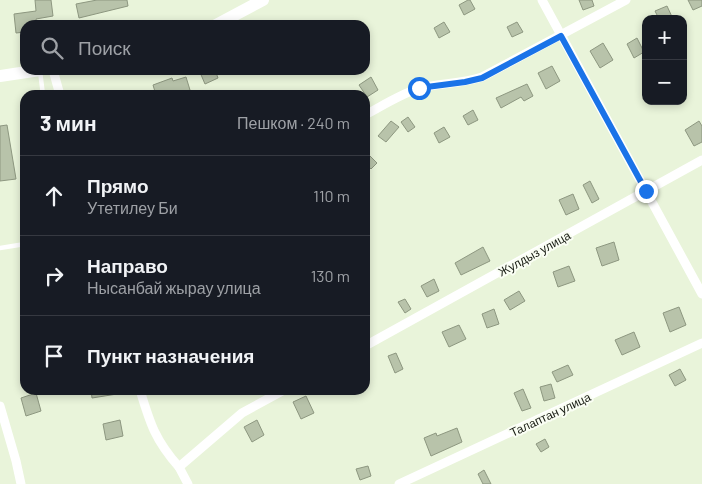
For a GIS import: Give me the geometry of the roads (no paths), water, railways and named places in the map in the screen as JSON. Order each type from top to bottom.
[{"type":"street","points":[[225,20],[263,0]]},
{"type":"street","points":[[542,0],[702,294]]},
{"type":"street","points":[[370,112],[403,94],[419,88],[482,78],[626,0]]},
{"type":"street","points":[[0,76],[20,73]]},
{"type":"street","points":[[54,75],[59,90]]},
{"type":"street","name":"Жулдыз улица","points":[[370,343],[702,160]]},
{"type":"street","name":"Талаптан улица","points":[[399,484],[702,343]]},
{"type":"street","points":[[141,395],[150,426],[161,444],[180,467],[188,484]]},
{"type":"street","points":[[180,467],[242,413],[275,395]]},
{"type":"street","points":[[0,406],[21,484]]},
{"type":"lane","points":[[41,75],[43,90]]},
{"type":"lane","points":[[0,248],[20,245]]}]
